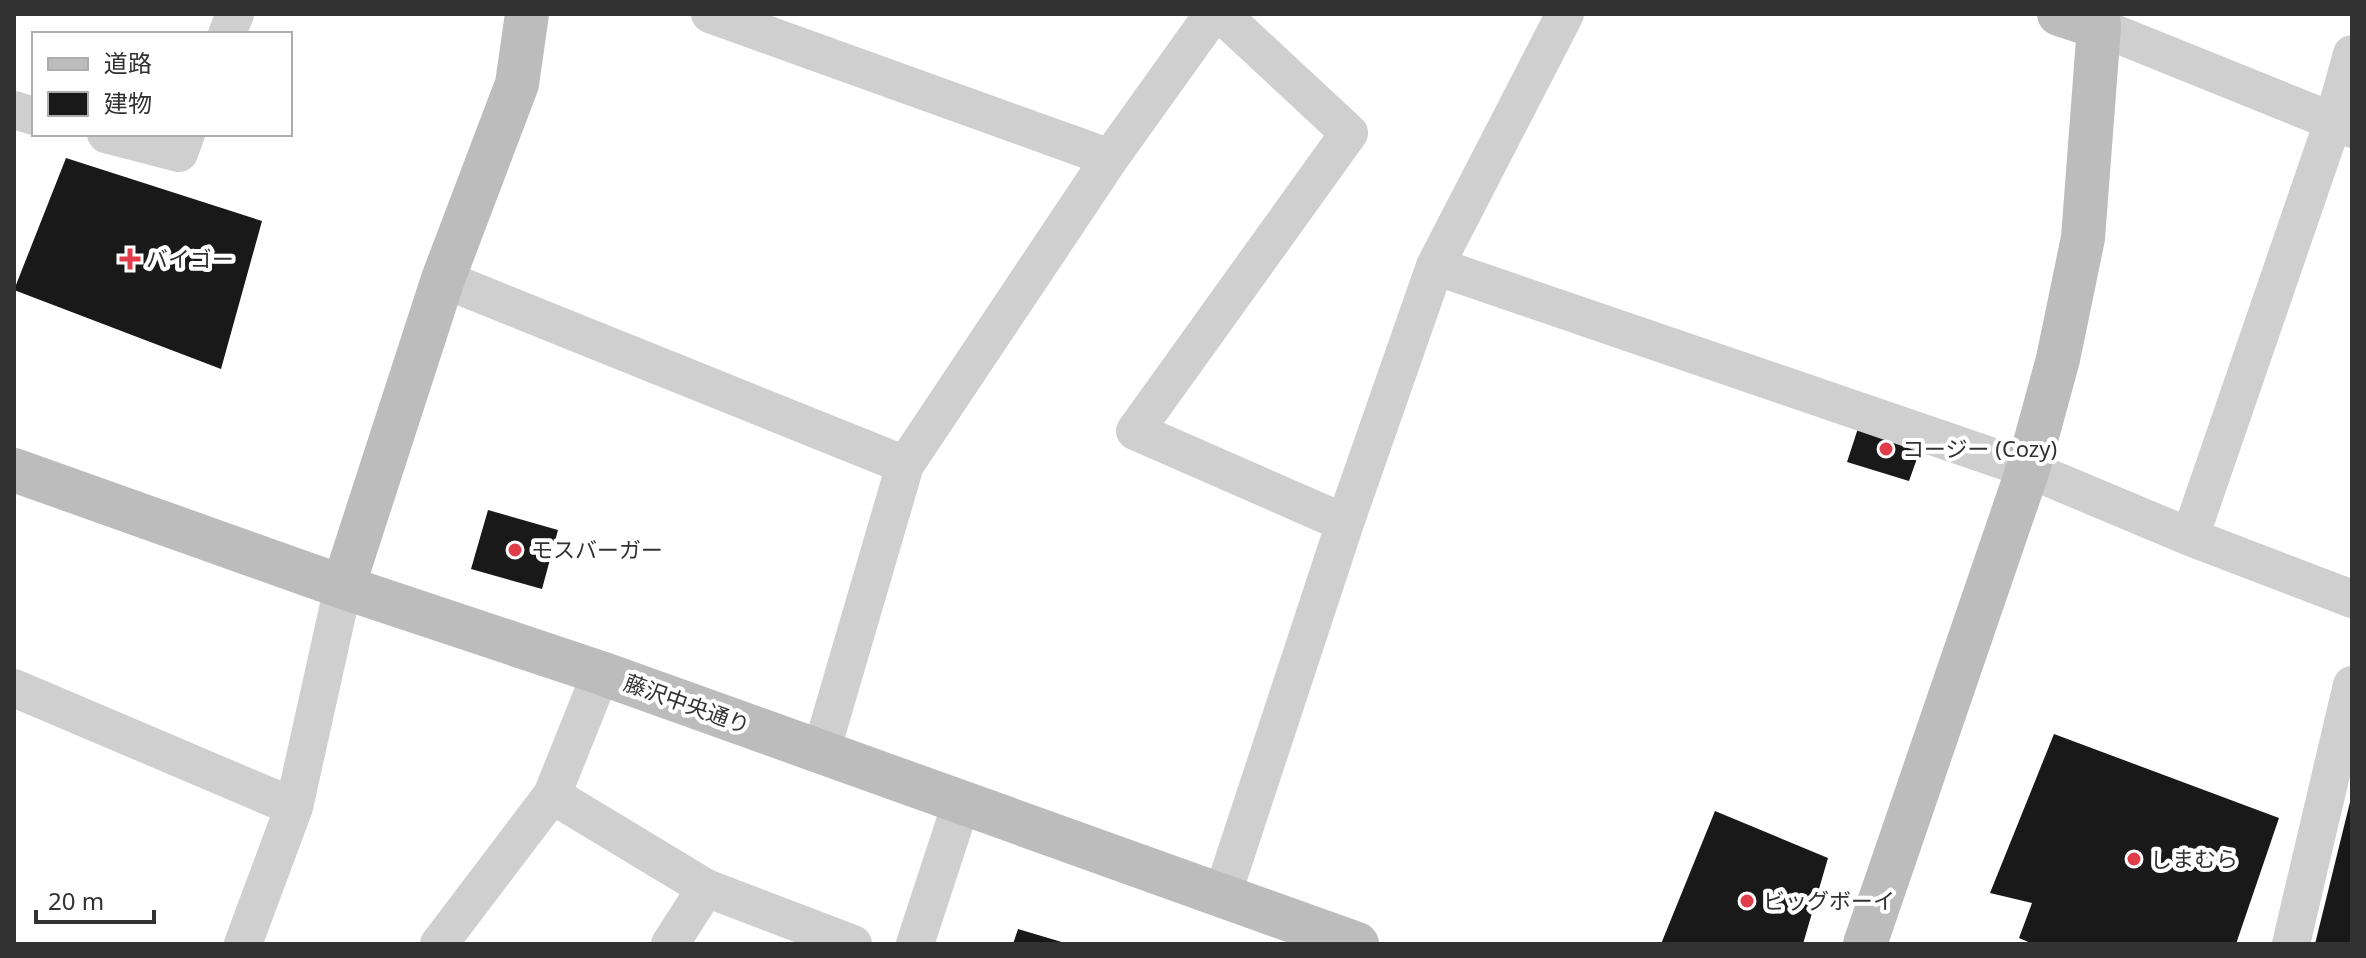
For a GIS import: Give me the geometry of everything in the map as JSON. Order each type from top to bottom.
[{"type":"street","points":[[243,944],[294,807],[343,587],[443,279],[517,84],[527,14]]},
{"type":"street","points":[[710,14],[1110,158]]},
{"type":"street","points":[[821,752],[905,465],[1110,158],[1213,14]]},
{"type":"street","points":[[1221,14],[1349,133],[1135,431],[1345,523]]},
{"type":"street","points":[[1222,896],[1345,523],[1435,266],[1565,14]]},
{"type":"street","points":[[1865,944],[2028,469],[2058,359],[2083,238],[2085,18],[2342,126]]},
{"type":"street","points":[[2190,537],[2342,126],[2352,54]]},
{"type":"street","points":[[114,136],[179,153],[185,136]]},
{"type":"street","points":[[1435,266],[2028,469],[2190,537],[2352,599]]},
{"type":"street","points":[[443,279],[905,465]]},
{"type":"street","name":"藤沢中央通り","points":[[14,470],[343,587],[601,673],[1357,944]]},
{"type":"street","points":[[439,944],[552,795],[601,673]]},
{"type":"street","points":[[2291,944],[2352,685]]},
{"type":"street","points":[[14,688],[294,807]]},
{"type":"street","points":[[552,795],[706,888],[853,944]]},
{"type":"street","points":[[915,944],[961,804]]},
{"type":"street","points":[[670,944],[706,888]]},
{"type":"building","points":[[66,158],[262,221],[221,369],[14,290]]},
{"type":"building","name":"コージー (Cozy)","points":[[1862,416],[1925,436],[1909,481],[1847,462]]},
{"type":"building","name":"モスバーガー","points":[[488,510],[558,530],[542,589],[471,569]]},
{"type":"building","points":[[2054,734],[2279,818],[2236,944],[2033,944],[2019,938],[2032,903],[1990,893]]},
{"type":"building","points":[[2351,798],[2352,944],[2315,944]]},
{"type":"building","name":"ビッグボーイ","points":[[1715,811],[1828,858],[1803,944],[1661,944]]},
{"type":"building","points":[[1018,929],[1065,943],[1065,944],[1013,944]]},
{"type":"place","name":"バイゴー","points":[[130,259]]},
{"type":"place","name":"コージー (Cozy)","points":[[1886,449]]},
{"type":"place","name":"モスバーガー","points":[[515,550]]},
{"type":"place","name":"しまむら","points":[[2134,859]]},
{"type":"place","name":"ビッグボーイ","points":[[1747,901]]}]
